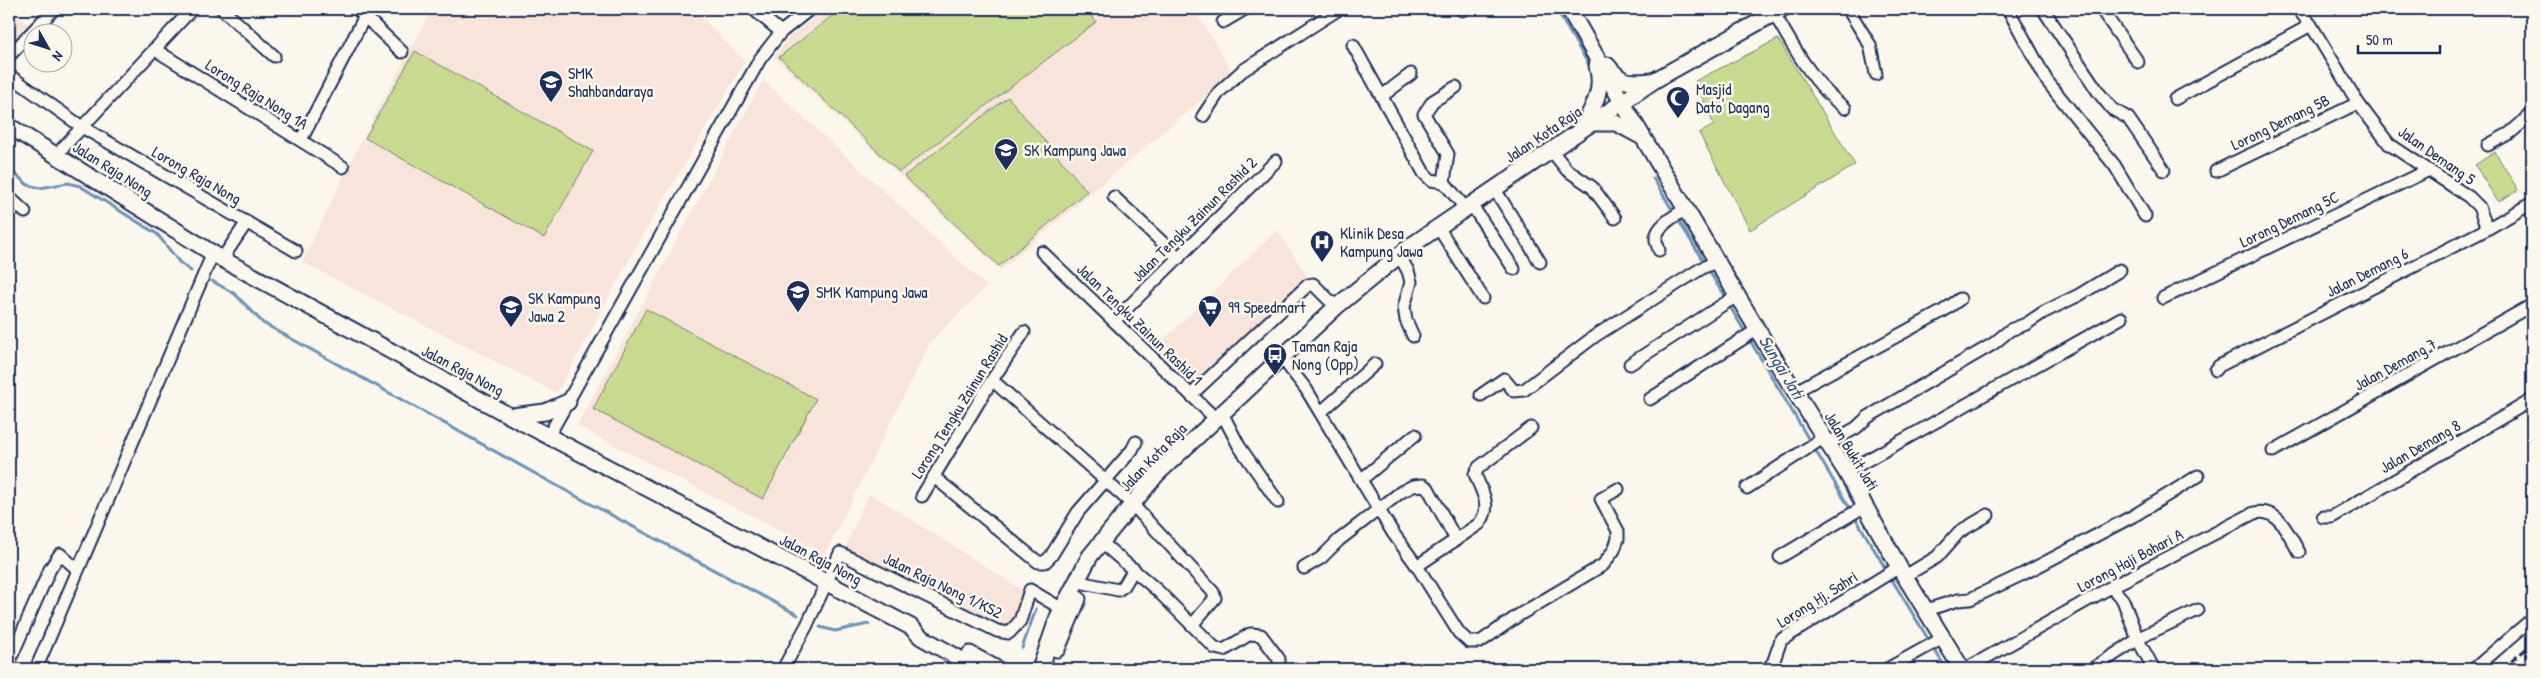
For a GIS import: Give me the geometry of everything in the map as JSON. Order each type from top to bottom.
[{"type":"main road","points":[[1569,9],[1593,51],[1601,79],[1597,101],[1586,126],[1616,123],[1645,139]]},
{"type":"main road","name":"Jalan Kota Raja","points":[[1050,669],[1067,611],[1084,583],[1099,546],[1132,504],[1157,474],[1336,307],[1399,255],[1494,188],[1655,80],[1770,12]]},
{"type":"main road","points":[[1593,51],[1626,82],[1632,84],[1655,80]]},
{"type":"main road","name":"Jalan Bukit Jati","points":[[1593,51],[1645,139],[1679,214],[1751,333],[1796,391],[1818,443],[1846,472],[1857,511],[1902,572],[1926,610],[1939,640],[1962,669]]},
{"type":"main road","name":"Jalan Raja Nong","points":[[9,126],[217,256],[510,416],[911,627],[926,629],[978,666],[997,669]]},
{"type":"main road","points":[[510,416],[545,412],[568,402]]},
{"type":"main road","points":[[1032,669],[1067,611],[1090,556],[1099,546]]},
{"type":"main road","points":[[1040,669],[1047,647]]},
{"type":"main road","points":[[978,666],[1006,669]]},
{"type":"street","points":[[9,56],[54,9]]},
{"type":"street","points":[[56,154],[192,9]]},
{"type":"street","points":[[222,9],[274,56]]},
{"type":"street","points":[[753,9],[781,32]]},
{"type":"street","points":[[549,435],[760,60],[781,32],[810,9]]},
{"type":"street","points":[[1223,22],[1245,9]]},
{"type":"street","points":[[1203,116],[1219,92],[1242,71],[1340,9]]},
{"type":"street","points":[[1848,9],[1870,45],[1876,74]]},
{"type":"street","points":[[2008,9],[2047,81],[2115,166],[2145,216]]},
{"type":"street","points":[[2043,9],[2099,93],[2112,109],[2128,118],[2164,170]]},
{"type":"street","points":[[2101,9],[2138,62]]},
{"type":"street","name":"Jalan Demang 5","points":[[2298,9],[2311,25],[2358,103],[2389,144],[2469,197],[2479,207],[2487,229]]},
{"type":"street","points":[[302,140],[361,12],[402,52]]},
{"type":"street","points":[[1770,12],[1830,98],[1845,108]]},
{"type":"street","points":[[2176,99],[2311,25]]},
{"type":"street","points":[[1353,45],[1424,172],[1431,180],[1444,182],[1468,206],[1514,269]]},
{"type":"street","name":"Lorong Raja Nong 1A","points":[[154,50],[343,167]]},
{"type":"street","points":[[1382,96],[1411,74]]},
{"type":"street","name":"Lorong Raja Nong","points":[[9,75],[82,127],[296,251]]},
{"type":"street","points":[[1444,182],[1448,154],[1424,114],[1426,108],[1433,101],[1456,87]]},
{"type":"street","name":"Lorong Demang 5B","points":[[2216,171],[2358,103]]},
{"type":"street","points":[[2488,145],[2510,133],[2532,114]]},
{"type":"street","points":[[1551,150],[1567,170],[1592,186],[1615,218]]},
{"type":"street","name":"Jalan Tengku Zainun Rashid 2","points":[[1114,321],[1276,161]]},
{"type":"street","name":"Lorong Demang 5C","points":[[2163,298],[2429,170]]},
{"type":"street","points":[[1494,188],[1540,262]]},
{"type":"street","points":[[9,197],[25,212]]},
{"type":"street","points":[[1114,197],[1178,258]]},
{"type":"street","name":"Jalan Demang 6","points":[[2216,370],[2219,366],[2487,229],[2532,203]]},
{"type":"street","points":[[1659,250],[1656,240],[1658,232],[1679,214]]},
{"type":"street","points":[[36,669],[217,256],[247,222]]},
{"type":"street","points":[[1438,227],[1483,298]]},
{"type":"street","name":"Jalan Tengku Zainun Rashid 1","points":[[1042,252],[1191,395],[1219,416]]},
{"type":"street","points":[[1399,255],[1408,271],[1411,282],[1406,293],[1404,307],[1406,320],[1413,336]]},
{"type":"street","points":[[1481,394],[1504,379],[1514,391],[1524,390],[1595,336],[1711,264]]},
{"type":"street","points":[[1747,488],[1818,443],[1856,428],[1868,417],[1993,344],[2010,330],[2026,324],[2120,270]]},
{"type":"street","points":[[1191,395],[1308,285],[1313,284],[1336,307]]},
{"type":"street","points":[[1796,391],[1942,311],[1960,299]]},
{"type":"street","points":[[1630,364],[1731,300]]},
{"type":"street","name":"Jalan Demang 7","points":[[2273,451],[2532,305]]},
{"type":"street","points":[[1846,472],[2121,318]]},
{"type":"street","name":"Lorong Tengku Zainun Rashid","points":[[922,496],[992,380],[1024,332]]},
{"type":"street","points":[[1650,399],[1751,333]]},
{"type":"street","points":[[1282,358],[1321,412],[1397,540],[1417,566],[1459,633],[1469,642],[1480,642],[1519,615],[1602,565],[1614,550],[1618,539],[1618,531],[1601,499],[1618,489]]},
{"type":"street","points":[[1321,412],[1375,364]]},
{"type":"street","points":[[992,380],[1132,504],[1213,592],[1215,598],[1212,604],[1192,625]]},
{"type":"street","name":"Jalan Demang 8","points":[[2323,517],[2332,517],[2532,400]]},
{"type":"street","points":[[1219,416],[1278,502]]},
{"type":"street","points":[[1417,566],[1479,524],[1486,514],[1487,506],[1475,474],[1479,467],[1531,428]]},
{"type":"street","points":[[1362,479],[1415,435]]},
{"type":"street","points":[[934,477],[1038,562],[1045,562],[1051,556],[1078,512],[1132,450],[1136,442]]},
{"type":"street","points":[[1926,610],[1986,593],[2134,515],[2198,476]]},
{"type":"street","points":[[1304,568],[1321,558],[1335,544],[1401,492],[1413,486],[1423,485],[1428,488],[1456,540]]},
{"type":"street","points":[[1780,557],[1857,511]]},
{"type":"street","name":"Lorong Haji Bohari A","points":[[1966,669],[2111,587],[2254,513],[2263,511],[2277,518],[2299,552]]},
{"type":"street","name":"Lorong Hj. Sahri","points":[[1767,669],[1773,663],[1781,640],[1902,572],[1937,557],[1959,532],[1988,516]]},
{"type":"street","points":[[1099,546],[1134,569],[1215,648],[1224,650],[1250,634],[1261,635],[1278,658],[1280,669]]},
{"type":"street","name":"Jalan Raja Nong 1/KS2","points":[[828,583],[840,553],[997,631],[1009,632],[1020,621],[1030,590],[1067,611]]},
{"type":"street","points":[[9,662],[50,569],[60,554],[78,570]]},
{"type":"street","points":[[1084,583],[1118,590],[1124,586],[1134,569]]},
{"type":"street","points":[[783,669],[828,583]]},
{"type":"street","points":[[2111,587],[2123,600],[2138,640],[2154,669]]},
{"type":"street","points":[[2092,669],[2138,640],[2198,610]]},
{"type":"street","points":[[2474,669],[2532,619]]},
{"type":"street","points":[[1887,669],[1939,640]]},
{"type":"shaded area","points":[[9,9],[26,22],[22,22],[22,37],[9,51]]},
{"type":"shaded area","name":"SMK Shahbandaraya","points":[[432,9],[693,9],[745,61],[645,231],[557,393],[302,262],[359,145]]},
{"type":"shaded area","name":"SK Kampung Jawa","points":[[825,9],[1194,9],[1233,73],[1000,270],[774,57],[788,38]]},
{"type":"shaded area","name":"SMK Kampung Jawa","points":[[763,80],[987,286],[931,341],[825,554],[577,426]]},
{"type":"shaded area","points":[[1277,230],[1309,279],[1191,390],[1151,352]]},
{"type":"shaded area","points":[[871,494],[1024,591],[1015,619],[998,628],[844,551],[865,500]]},
{"type":"green space","points":[[841,9],[1086,9],[1096,22],[899,172],[779,57]]},
{"type":"green space","points":[[1778,39],[1855,165],[1750,230],[1699,133],[1714,125],[1695,81]]},
{"type":"green space","points":[[415,51],[593,151],[544,238],[365,138]]},
{"type":"green space","points":[[1008,97],[1087,191],[999,266],[904,176]]},
{"type":"green space","points":[[2495,152],[2518,190],[2498,202],[2475,165]]},
{"type":"green space","points":[[646,309],[816,399],[763,499],[593,409]]},
{"type":"waterway","name":"Sungai Jati","points":[[1556,9],[1589,65]]},
{"type":"waterway","points":[[9,169],[28,185],[40,188],[68,183],[80,186],[157,234],[180,263],[191,271]]},
{"type":"waterway","name":"Sungai Jati","points":[[1653,178],[1726,299]]},
{"type":"waterway","points":[[212,281],[235,294],[263,323],[572,494],[798,615]]},
{"type":"waterway","name":"Sungai Jati","points":[[1729,305],[1887,571]]},
{"type":"waterway","name":"Sungai Jati","points":[[1891,578],[1930,642]]},
{"type":"waterway","points":[[1022,648],[1036,609]]},
{"type":"waterway","points":[[820,627],[835,631],[869,624]]},
{"type":"waterway","name":"Sungai Jati","points":[[1933,647],[1946,669]]},
{"type":"railway","points":[[2502,669],[2532,644]]},
{"type":"place","name":"SMK Shahbandaraya","points":[[551,103]]},
{"type":"place","name":"Masjid Dato' Dagang","points":[[1678,119]]},
{"type":"place","name":"SK Kampung Jawa","points":[[1006,171]]},
{"type":"place","name":"Klinik Desa Kampung Jawa","points":[[1322,263]]},
{"type":"place","name":"SMK Kampung Jawa","points":[[798,313]]},
{"type":"place","name":"SK Kampung Jawa 2","points":[[511,328]]},
{"type":"place","name":"99 Speedmart","points":[[1210,328]]},
{"type":"place","name":"Taman Raja Nong (Opp)","points":[[1275,376]]}]
